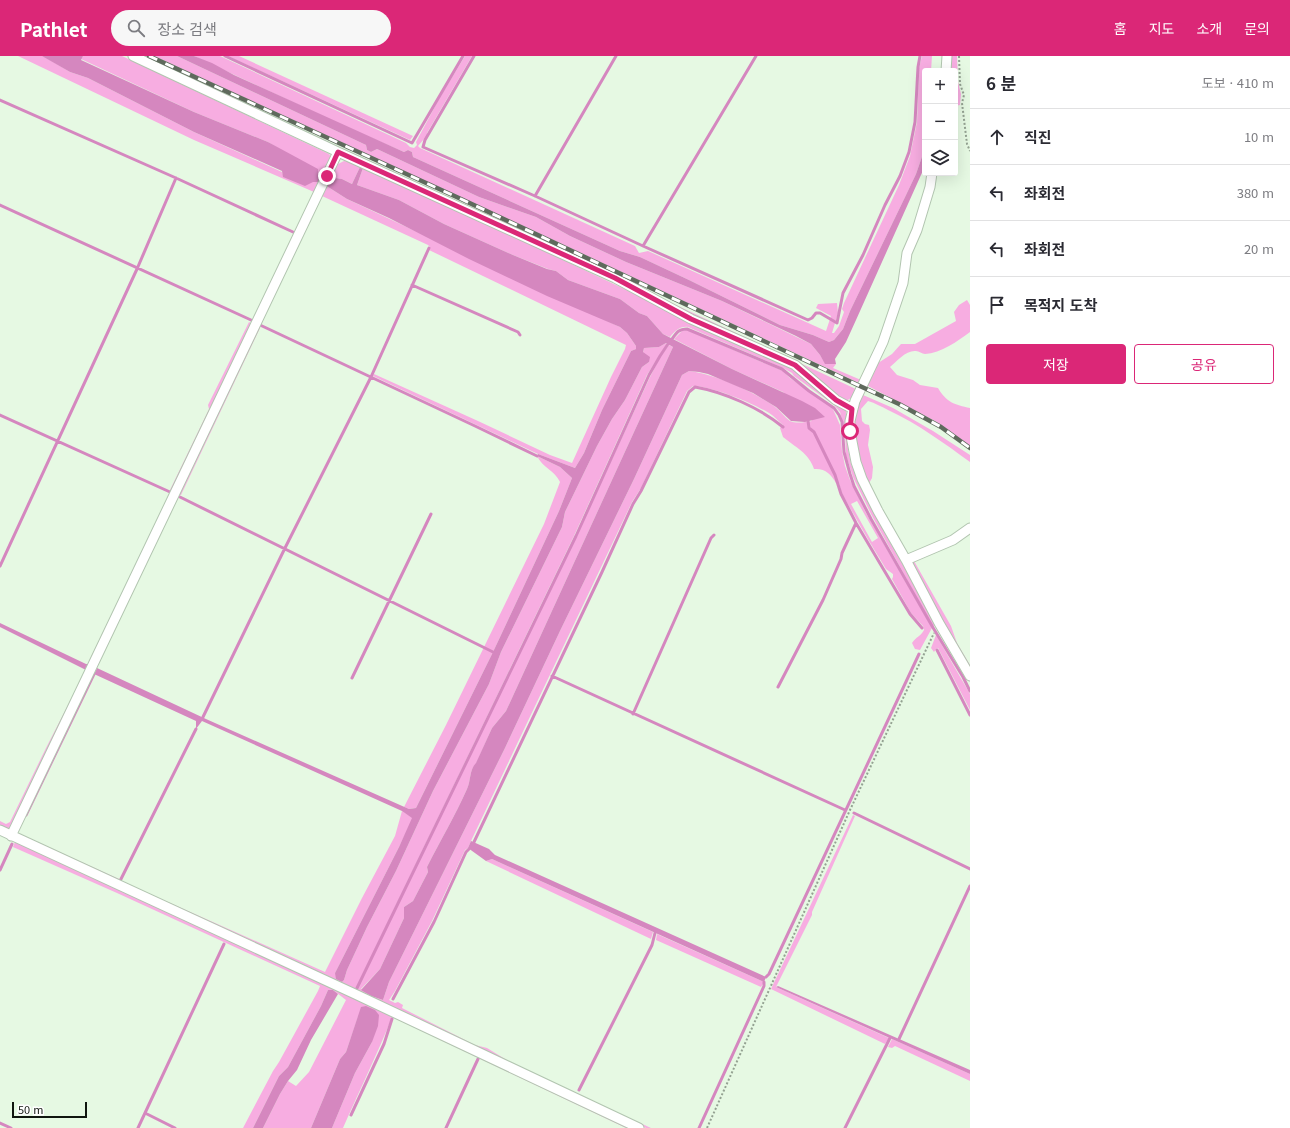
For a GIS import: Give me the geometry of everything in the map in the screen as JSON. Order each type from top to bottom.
[{"type":"street","points":[[133,56],[338,152],[615,278],[691,319],[795,365],[836,400],[852,409]]},
{"type":"street","points":[[946,68],[947,56]]},
{"type":"street","points":[[11,836],[338,152]]},
{"type":"street","points":[[932,176],[930,187],[917,230],[908,253],[903,283],[883,342],[852,409],[850,431],[856,462],[862,479],[939,623],[970,676]]},
{"type":"street","points":[[906,560],[953,540],[970,528]]},
{"type":"street","points":[[0,830],[355,994],[639,1128]]},
{"type":"path","points":[[959,56],[960,84],[964,95],[962,103],[967,144],[970,151]]},
{"type":"path","points":[[707,1128],[850,810],[939,623]]},
{"type":"shaded area","points":[[18,56],[45,57],[70,72],[88,78],[194,132],[282,172],[284,177],[318,182],[314,192],[194,140]]},
{"type":"shaded area","points":[[42,56],[83,56],[81,60],[194,112],[268,142],[318,169],[318,173],[321,177],[318,182],[313,182],[305,186],[283,177],[282,171],[194,132],[88,78],[70,72]]},
{"type":"shaded area","points":[[83,56],[122,56],[329,154],[331,157],[321,177],[318,173],[268,142],[194,112],[81,59]]},
{"type":"shaded area","points":[[154,56],[177,56],[366,145],[367,150],[371,152],[377,149],[479,197],[536,217],[570,236],[626,262],[722,301],[811,344],[825,363],[836,364],[833,368],[861,380],[859,383]]},
{"type":"shaded area","points":[[177,56],[194,56],[212,63],[234,75],[404,152],[408,150],[412,152],[413,157],[620,251],[640,257],[780,325],[813,335],[829,342],[834,340],[843,329],[850,311],[916,174],[922,157],[922,173],[846,342],[835,359],[836,364],[825,364],[811,344],[796,336],[722,301],[626,262],[570,236],[536,217],[479,197],[377,149],[371,152],[367,150],[366,145]]},
{"type":"shaded area","points":[[194,56],[220,56],[414,148],[417,145],[416,142],[439,99],[465,56],[472,56],[427,133],[427,139],[424,139],[418,146],[420,148],[635,246],[639,253],[648,251],[826,331],[831,316],[816,308],[818,304],[837,303],[838,313],[832,333],[834,333],[839,326],[844,312],[842,309],[844,303],[899,185],[910,156],[917,122],[919,68],[922,56],[932,56],[931,68],[922,68],[922,157],[916,174],[850,311],[843,329],[834,340],[829,342],[813,335],[780,325],[640,257],[620,251],[413,157],[412,152],[408,150],[404,152],[342,125]]},
{"type":"shaded area","points":[[228,56],[239,56],[413,136],[410,140]]},
{"type":"shaded area","points":[[950,56],[957,56],[957,68],[949,68]]},
{"type":"shaded area","points":[[958,82],[961,94],[960,105],[958,105]]},
{"type":"shaded area","points":[[344,161],[360,167],[352,184],[342,179],[329,177],[336,165]]},
{"type":"shaded area","points":[[360,167],[363,168],[357,185],[399,200],[444,224],[513,255],[547,269],[556,271],[568,280],[620,299],[639,313],[647,316],[663,334],[732,369],[802,401],[815,408],[825,417],[805,422],[791,421],[776,407],[753,393],[708,374],[689,371],[682,375],[634,479],[505,748],[389,982],[383,1000],[371,996],[361,990],[380,969],[404,918],[404,907],[413,901],[428,872],[427,867],[467,789],[472,769],[492,728],[506,711],[673,347],[666,343],[659,347],[644,348],[643,352],[650,357],[649,362],[642,367],[625,400],[612,419],[597,446],[565,512],[562,527],[501,652],[489,684],[433,791],[396,871],[367,927],[347,970],[344,980],[342,982],[336,979],[335,973],[399,847],[412,818],[402,811],[202,721],[196,729],[196,721],[94,674],[97,668],[206,719],[409,809],[416,808],[493,652],[559,511],[572,478],[560,467],[537,456],[538,454],[575,468],[584,453],[602,410],[631,351],[636,349],[636,346],[627,333],[620,327],[547,296],[469,259],[389,218],[347,199],[325,185],[329,177],[342,179],[352,184]]},
{"type":"shaded area","points":[[363,168],[504,232],[795,370],[846,410],[848,449],[851,464],[887,537],[936,623],[933,627],[871,514],[853,477],[846,455],[845,430],[840,412],[834,405],[792,373],[783,368],[688,327],[678,329],[670,337],[663,334],[647,316],[639,313],[620,299],[568,280],[556,271],[513,255],[444,224],[399,200],[357,185]]},
{"type":"shaded area","points":[[325,185],[347,199],[620,327],[627,333],[636,346],[636,349],[631,351],[602,410],[584,453],[575,468],[538,454],[373,376],[374,374],[550,455],[572,463],[626,345],[429,250],[430,247],[428,245],[322,196]]},
{"type":"shaded area","points":[[631,284],[858,390],[852,398],[842,401],[797,364],[691,317]]},
{"type":"shaded area","points":[[967,300],[970,305],[970,332],[955,343],[931,353],[925,354],[916,351],[909,352],[890,367],[897,375],[913,380],[920,385],[938,388],[944,397],[951,402],[970,408],[970,446],[935,421],[866,385],[875,365],[892,354],[901,344],[915,344],[956,321],[954,312],[959,305]]},
{"type":"shaded area","points":[[249,322],[252,324],[174,492],[170,490],[209,409],[208,405]]},
{"type":"shaded area","points":[[257,326],[260,328],[181,495],[177,494]]},
{"type":"shaded area","points":[[687,330],[783,371],[790,378],[832,407],[840,425],[842,451],[850,480],[866,513],[932,628],[920,650],[915,649],[912,643],[923,632],[923,626],[911,613],[892,579],[893,574],[886,569],[869,541],[842,494],[839,483],[836,483],[830,474],[814,469],[812,463],[805,454],[783,437],[780,428],[783,425],[772,415],[745,401],[722,392],[693,386],[687,391],[641,488],[632,502],[432,921],[389,1000],[395,1003],[398,1002],[403,1005],[402,1008],[475,1045],[487,1048],[520,1068],[651,1128],[646,1128],[19,836],[20,834],[123,882],[325,972],[395,836],[402,811],[413,818],[335,973],[342,982],[433,791],[489,684],[501,652],[562,527],[565,512],[597,446],[612,419],[625,400],[642,367],[649,362],[643,352],[644,348],[659,347],[666,343],[667,344],[647,375],[574,536],[356,988],[356,991],[576,537],[650,377],[660,357],[669,345],[673,347],[506,711],[492,728],[476,764],[472,769],[467,789],[458,809],[427,867],[428,872],[413,901],[404,907],[404,918],[380,969],[361,989],[371,996],[383,1000],[389,982],[505,748],[634,479],[682,375],[689,371],[722,379],[765,400],[792,422],[798,423],[812,421],[783,392],[732,369],[674,339],[682,331]],"holes":[[[857,501],[878,538],[872,542],[851,504]]]},
{"type":"shaded area","points":[[863,395],[893,408],[933,431],[970,455],[970,462],[941,441],[899,415],[868,401],[861,409],[862,421],[869,425],[870,430],[868,445],[873,467],[872,478],[868,485],[855,452],[854,410]]},
{"type":"shaded area","points":[[537,456],[560,467],[572,478],[559,511],[493,652],[416,808],[409,809],[404,807],[446,725],[544,524],[560,482]]},
{"type":"shaded area","points":[[170,494],[172,496],[10,829],[5,830],[0,828],[0,821],[6,824],[10,822],[89,664],[90,659]]},
{"type":"shaded area","points":[[914,561],[951,626],[957,643],[970,665],[970,671],[910,563]]},
{"type":"shaded area","points":[[0,623],[86,664],[89,664],[86,670],[0,627]]},
{"type":"shaded area","points":[[936,635],[970,694],[970,710],[938,648],[934,652],[931,648]]},
{"type":"shaded area","points":[[853,815],[855,816],[812,915],[776,987],[889,1038],[885,1044],[771,989]]},
{"type":"shaded area","points":[[471,841],[489,849],[495,855],[766,977],[764,982],[492,859],[486,861],[468,848]]},
{"type":"shaded area","points":[[15,842],[335,988],[634,1128],[626,1128],[392,1017],[343,1128],[332,1128],[355,1073],[372,1042],[358,1017],[346,1052],[340,1059],[311,1128],[263,1128],[288,1081],[296,1086],[309,1072],[346,1000],[333,990],[328,990],[288,1067],[279,1076],[253,1128],[243,1128],[320,986],[13,847]]},
{"type":"shaded area","points":[[492,859],[653,932],[651,939],[486,861]]},
{"type":"shaded area","points":[[657,934],[764,982],[761,987],[656,940]]},
{"type":"shaded area","points":[[778,986],[970,1070],[970,1074],[776,987]]},
{"type":"shaded area","points":[[328,990],[333,990],[338,994],[311,1040],[297,1070],[280,1094],[263,1128],[253,1128],[279,1076],[288,1067]]},
{"type":"shaded area","points":[[366,1006],[375,1010],[379,1015],[378,1026],[372,1042],[355,1073],[332,1128],[311,1128],[340,1059],[346,1052],[361,1007]]},
{"type":"shaded area","points":[[892,1039],[970,1074],[970,1081],[895,1046],[892,1048],[888,1047]]},
{"type":"waterway","points":[[225,56],[412,143],[463,56]]},
{"type":"waterway","points":[[474,56],[425,140],[423,147],[535,196],[808,320],[816,313],[820,313],[837,323],[843,293],[863,255],[885,205],[900,176],[909,152],[915,122],[920,56]]},
{"type":"waterway","points":[[535,196],[616,56]]},
{"type":"waterway","points":[[643,246],[756,56]]},
{"type":"waterway","points":[[0,100],[293,232]]},
{"type":"waterway","points":[[0,566],[137,269],[176,178]]},
{"type":"waterway","points":[[0,205],[251,320]]},
{"type":"waterway","points":[[203,717],[285,548],[371,377],[429,248]]},
{"type":"waterway","points":[[412,285],[518,332],[520,335]]},
{"type":"waterway","points":[[260,325],[537,456]]},
{"type":"waterway","points":[[672,339],[678,331],[687,329],[782,369],[809,391],[834,408],[842,422],[844,452],[854,486],[871,519],[970,691]]},
{"type":"waterway","points":[[357,988],[576,536],[649,375],[668,344]]},
{"type":"waterway","points":[[474,842],[633,504],[641,491],[689,392],[695,387],[730,397],[764,413],[783,427]]},
{"type":"waterway","points":[[0,415],[170,492]]},
{"type":"waterway","points":[[808,421],[809,428],[814,432],[835,475],[841,494],[856,523],[910,614],[922,628]]},
{"type":"waterway","points":[[180,497],[493,652]]},
{"type":"waterway","points":[[352,678],[431,514]]},
{"type":"waterway","points":[[778,687],[823,600],[856,523]]},
{"type":"waterway","points":[[633,714],[711,538],[714,535]]},
{"type":"waterway","points":[[937,650],[970,715]]},
{"type":"waterway","points":[[766,977],[769,974],[919,654]]},
{"type":"waterway","points":[[26,815],[94,674]]},
{"type":"waterway","points":[[552,676],[845,810]]},
{"type":"waterway","points":[[120,881],[196,729]]},
{"type":"waterway","points":[[854,813],[970,869]]},
{"type":"waterway","points":[[0,870],[12,844]]},
{"type":"waterway","points":[[393,999],[434,922],[466,852],[469,849]]},
{"type":"waterway","points":[[899,1039],[970,886]]},
{"type":"waterway","points":[[579,1090],[652,945],[655,933]]},
{"type":"waterway","points":[[175,1128],[145,1113],[224,944]]},
{"type":"waterway","points":[[699,1128],[764,986],[764,982]]},
{"type":"waterway","points":[[351,1115],[384,1044],[392,1019]]},
{"type":"waterway","points":[[845,1128],[890,1038]]},
{"type":"waterway","points":[[446,1128],[478,1059]]},
{"type":"waterway","points":[[138,1128],[145,1113]]},
{"type":"waterway","points":[[0,1123],[11,1128]]},
{"type":"railway","points":[[149,56],[461,199],[899,404],[941,427],[970,448]]},
{"type":"route","points":[[327,176],[338,152],[615,278],[691,319],[795,365],[836,400],[852,409],[850,431]]}]
